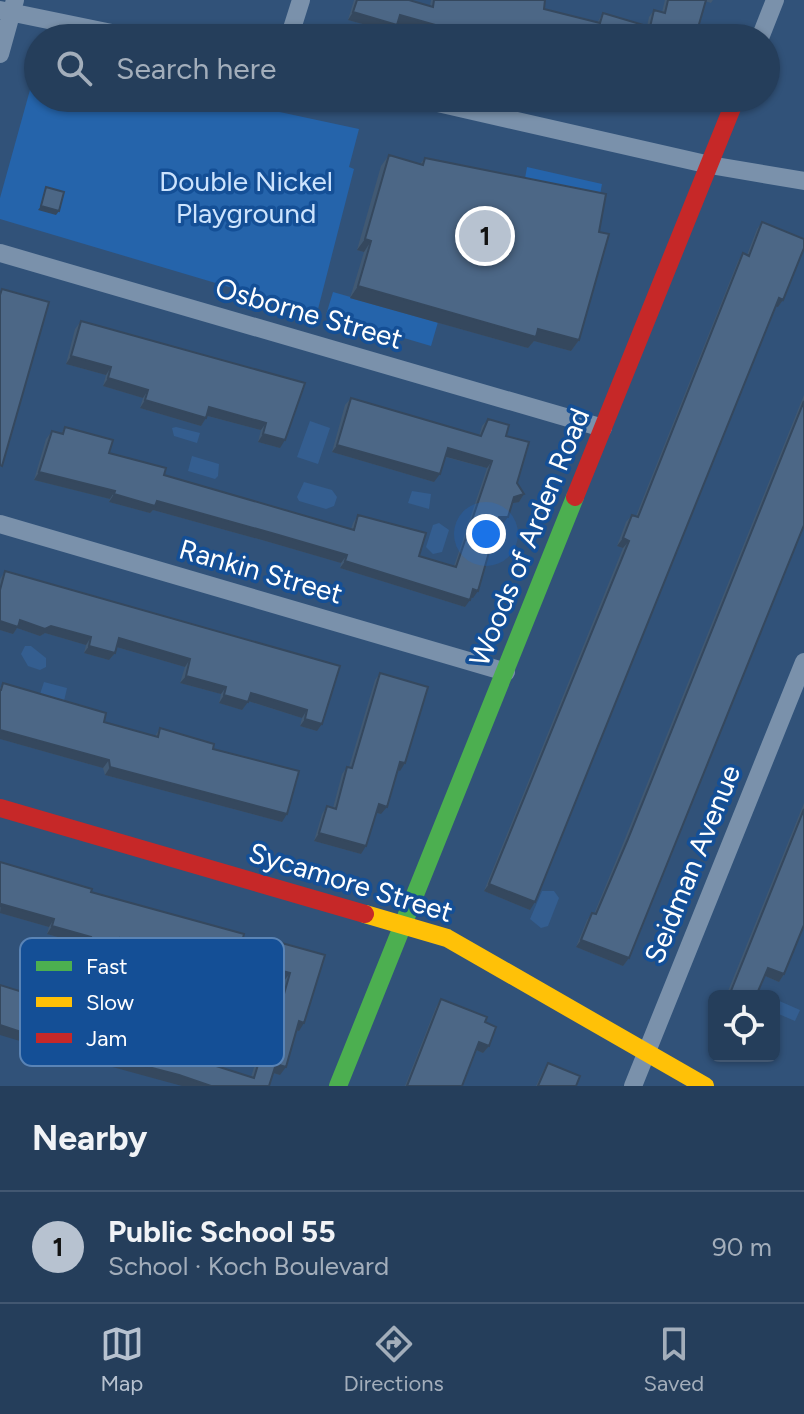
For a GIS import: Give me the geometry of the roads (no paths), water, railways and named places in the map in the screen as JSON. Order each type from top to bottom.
[{"type":"street","points":[[293,24],[301,0]]},
{"type":"street","points":[[766,24],[775,0]]},
{"type":"street","points":[[0,54],[9,8],[77,24]]},
{"type":"street","points":[[477,112],[710,165],[804,181]]},
{"type":"street","name":"Woods of Arden Road","points":[[338,1086],[731,112]]},
{"type":"street","name":"Osborne Street","points":[[0,253],[603,428]]},
{"type":"street","name":"Rankin Street","points":[[0,524],[506,672]]},
{"type":"street","name":"Seidman Avenue","points":[[633,1086],[804,662]]},
{"type":"street","name":"Sycamore Street","points":[[0,808],[447,938],[705,1086]]},
{"type":"place","name":"Public School 55","points":[[485,236]]},
{"type":"park label","name":"Double Nickel Playground","points":[[246,197]]}]
